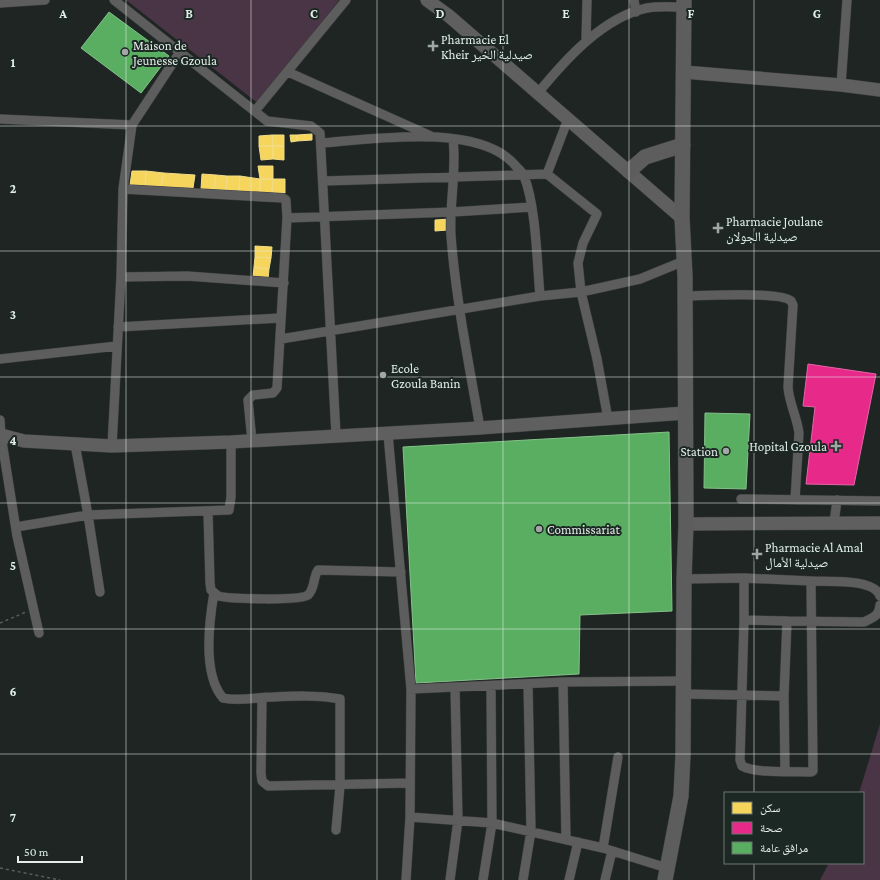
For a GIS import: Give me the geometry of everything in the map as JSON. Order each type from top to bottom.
[{"type":"main road","points":[[666,874],[681,796],[683,755],[684,579],[686,524],[685,296],[682,218],[684,3]]},
{"type":"main road","points":[[629,171],[645,157],[683,145]]},
{"type":"street","points":[[0,3],[45,0]]},
{"type":"street","points":[[114,0],[267,121],[311,126],[317,129],[320,133],[332,331],[336,435]]},
{"type":"street","points":[[255,111],[346,0]]},
{"type":"street","points":[[427,0],[449,16],[682,218]]},
{"type":"street","points":[[586,41],[587,0]]},
{"type":"street","points":[[634,0],[636,12]]},
{"type":"street","points":[[841,85],[847,0]]},
{"type":"street","points":[[538,93],[567,59],[586,41],[604,28],[636,12],[653,7],[684,3]]},
{"type":"street","points":[[112,446],[121,276],[123,189],[132,125],[180,52]]},
{"type":"street","points":[[288,72],[432,136]]},
{"type":"street","points":[[684,72],[841,85],[880,90]]},
{"type":"street","points":[[547,174],[568,118]]},
{"type":"street","points":[[0,119],[132,125]]},
{"type":"street","points":[[321,143],[432,136],[453,139],[496,149],[508,157],[524,174],[532,207],[540,296]]},
{"type":"street","points":[[453,139],[454,177],[451,234],[459,310],[480,428]]},
{"type":"street","points":[[324,182],[547,174],[597,214],[580,252],[578,263],[582,292],[597,359],[608,419]]},
{"type":"street","points":[[123,189],[283,198],[286,201],[287,218],[284,283],[280,318],[281,339],[278,345],[276,390],[270,394],[252,396],[248,400],[252,441]]},
{"type":"street","points":[[287,218],[452,212],[532,207]]},
{"type":"street","points":[[281,339],[540,296],[582,292],[640,279],[684,261]]},
{"type":"street","points":[[121,276],[187,276],[284,283]]},
{"type":"street","points":[[685,296],[746,295],[783,297],[791,300],[793,305],[788,387],[789,398],[798,423],[799,433],[795,500]]},
{"type":"street","points":[[118,327],[280,318]]},
{"type":"street","points":[[0,359],[117,346]]},
{"type":"street","points":[[0,436],[24,441],[112,446],[252,441],[336,435],[388,434],[685,413]]},
{"type":"street","points":[[0,420],[0,436],[16,527],[39,633]]},
{"type":"street","points":[[388,434],[411,689],[410,817],[406,880]]},
{"type":"street","points":[[16,527],[88,515],[208,512],[228,510],[230,508],[231,442]]},
{"type":"street","points":[[75,444],[100,592]]},
{"type":"street","points":[[741,499],[880,502]]},
{"type":"street","points":[[834,523],[837,500]]},
{"type":"street","points":[[208,512],[210,583],[214,593],[207,642],[216,688],[224,698],[233,701],[262,698],[324,696],[340,699],[340,786],[336,830]]},
{"type":"street","points":[[686,524],[880,523]]},
{"type":"street","points":[[214,593],[223,597],[304,598],[311,591],[318,570],[401,572]]},
{"type":"street","points":[[744,578],[740,763],[750,769],[811,772],[814,769],[811,581]]},
{"type":"street","points":[[684,579],[744,578],[862,584],[871,586],[878,591],[880,596]]},
{"type":"street","points":[[744,620],[864,622],[875,617],[879,613],[880,605]]},
{"type":"street","points":[[785,771],[784,696],[787,621]]},
{"type":"street","points":[[411,689],[563,682],[683,687],[742,695],[784,696]]},
{"type":"street","points":[[563,682],[566,840]]},
{"type":"street","points":[[523,880],[531,831],[528,684]]},
{"type":"street","points":[[483,880],[492,824],[491,686]]},
{"type":"street","points":[[450,880],[458,820],[455,687]]},
{"type":"street","points":[[262,698],[262,781],[268,786],[340,786],[410,783]]},
{"type":"street","points":[[605,880],[618,757]]},
{"type":"street","points":[[410,817],[458,820],[531,831],[608,850],[666,874]]},
{"type":"street","points":[[569,880],[578,842]]},
{"type":"path","points":[[0,623],[33,609]]},
{"type":"path","points":[[0,868],[60,880]]},
{"type":"shaded area","points":[[126,0],[339,0],[259,104]]},
{"type":"shaded area","points":[[880,724],[880,880],[820,880],[828,864],[864,864],[864,792],[859,792]]},
{"type":"building: سكن","points":[[312,134],[312,140],[297,141],[297,135]]},
{"type":"building: سكن","points":[[272,135],[273,146],[259,146],[259,136]]},
{"type":"building: سكن","points":[[272,135],[284,135],[284,146],[273,146]]},
{"type":"building: سكن","points":[[290,135],[297,135],[297,141],[291,142]]},
{"type":"building: سكن","points":[[259,146],[273,146],[273,159],[261,160]]},
{"type":"building: سكن","points":[[273,146],[284,146],[284,160],[273,159]]},
{"type":"building: سكن","points":[[258,166],[273,166],[273,179],[260,179]]},
{"type":"building: سكن","points":[[132,171],[146,171],[145,186],[130,185]]},
{"type":"building: سكن","points":[[146,171],[164,173],[161,187],[145,186]]},
{"type":"building: سكن","points":[[164,173],[195,175],[193,188],[161,187]]},
{"type":"building: سكن","points":[[202,174],[216,175],[214,190],[201,189]]},
{"type":"building: سكن","points":[[216,175],[227,176],[226,190],[214,190]]},
{"type":"building: سكن","points":[[227,176],[240,176],[239,191],[226,190]]},
{"type":"building: سكن","points":[[240,176],[260,179],[260,192],[239,191]]},
{"type":"building: سكن","points":[[260,179],[273,179],[272,193],[260,192]]},
{"type":"building: سكن","points":[[273,179],[285,179],[285,193],[272,193]]},
{"type":"building: سكن","points":[[450,219],[448,230],[435,231],[435,220]]},
{"type":"building: سكن","points":[[255,246],[272,247],[271,258],[255,257]]},
{"type":"building: سكن","points":[[255,257],[271,258],[269,269],[254,267]]},
{"type":"building: سكن","points":[[254,267],[269,269],[268,279],[253,277]]},
{"type":"building: صحة","name":"Hopital Gzoula","points":[[808,364],[876,374],[854,485],[806,484],[815,407],[803,406]]},
{"type":"building: مرافق عامة","name":"Maison de Jeunesse Gzoula","points":[[109,12],[169,56],[141,93],[81,48]]},
{"type":"building: مرافق عامة","name":"Station","points":[[705,413],[750,414],[746,489],[704,488]]},
{"type":"building: مرافق عامة","name":"Commissariat","points":[[669,432],[672,611],[580,615],[579,674],[416,683],[403,447]]},
{"type":"place","name":"Pharmacie El Kheir صيدلية الخير","points":[[433,46]]},
{"type":"place","name":"Maison de Jeunesse Gzoula","points":[[125,52]]},
{"type":"place","name":"Pharmacie Joulane صيدلية الجولان","points":[[718,228]]},
{"type":"place","name":"Ecole Gzoula Banin","points":[[383,375]]},
{"type":"place","name":"Hopital Gzoula","points":[[836,446]]},
{"type":"place","name":"Station","points":[[726,451]]},
{"type":"place","name":"Commissariat","points":[[539,529]]},
{"type":"place","name":"Pharmacie Al Amal صيدلية الأمال","points":[[757,554]]}]
